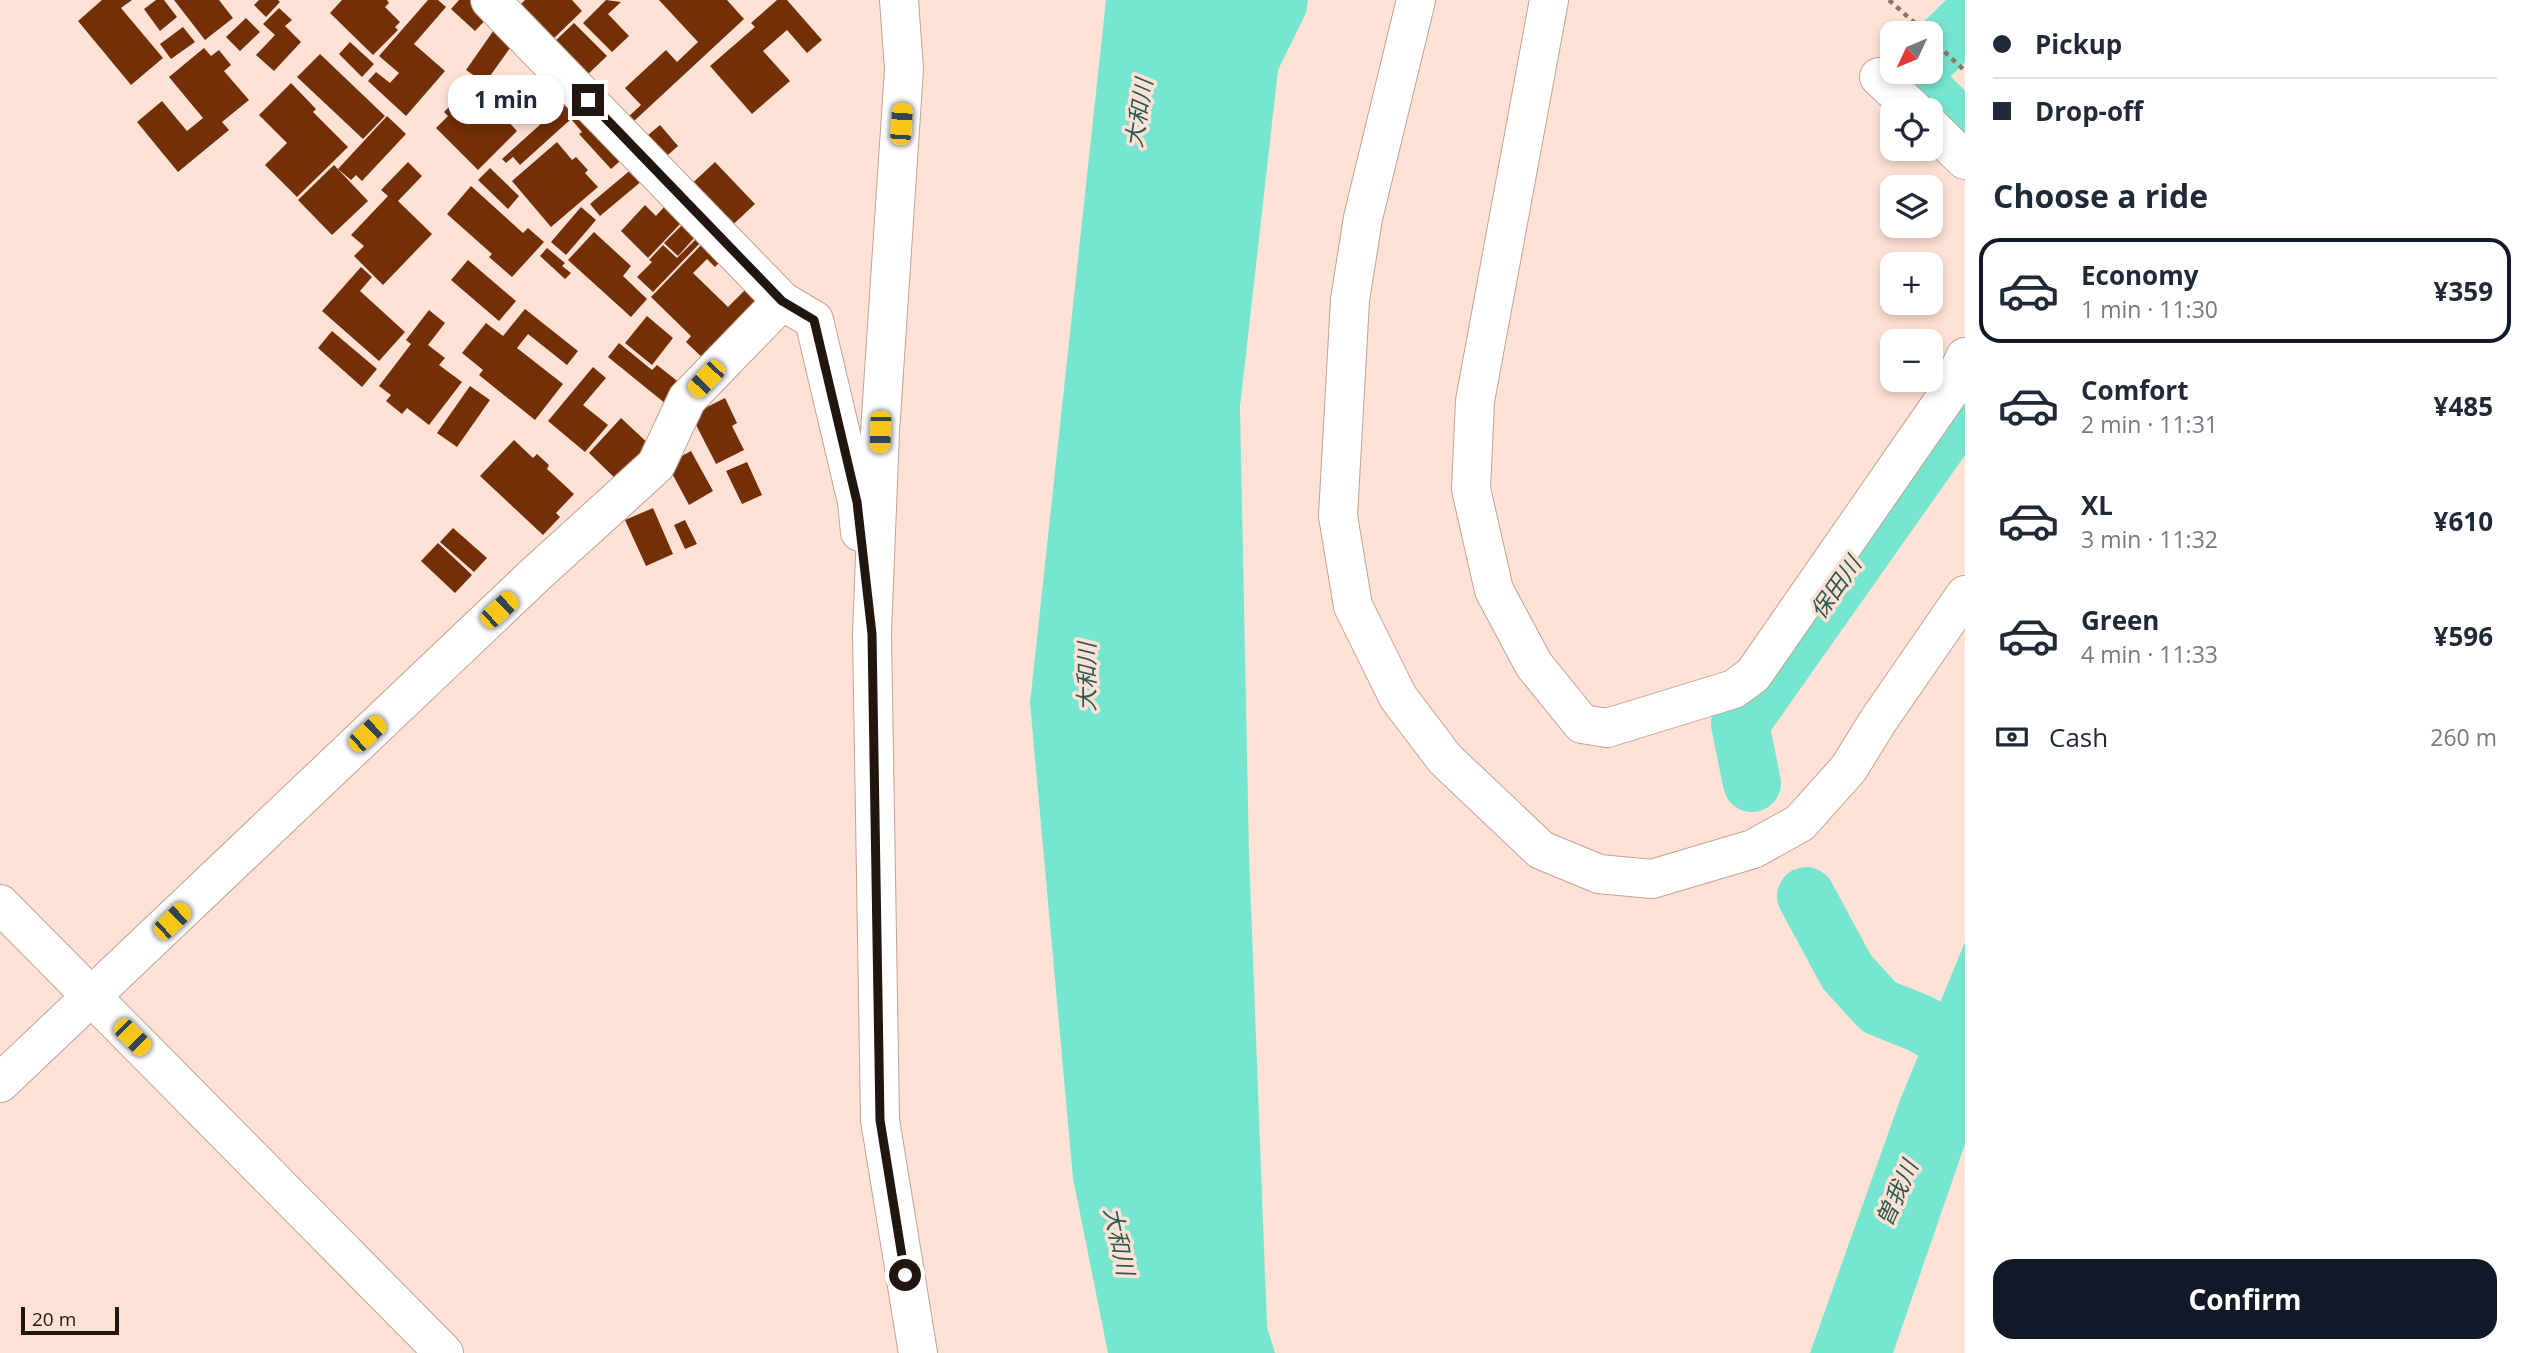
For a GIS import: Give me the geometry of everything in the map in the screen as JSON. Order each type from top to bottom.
[{"type":"street","points":[[491,0],[782,301],[814,320],[857,502],[872,634]]},
{"type":"street","points":[[899,0],[904,69],[880,432],[872,634],[880,1120],[918,1353]]},
{"type":"street","points":[[1416,0],[1363,218],[1350,300],[1338,516],[1353,606],[1398,697],[1445,759],[1541,850],[1599,874],[1652,879],[1753,849],[1800,822],[1849,768],[1965,595]]},
{"type":"street","points":[[1549,0],[1475,401],[1472,489],[1494,590],[1534,665],[1582,724],[1607,728],[1734,689],[1753,675],[1951,391],[1965,357]]},
{"type":"street","points":[[1879,77],[1901,98]]},
{"type":"street","points":[[1943,139],[1965,160]]},
{"type":"street","points":[[0,1083],[536,574],[656,465],[687,398],[782,301]]},
{"type":"street","points":[[0,904],[444,1353]]},
{"type":"path","points":[[1889,0],[1913,21]]},
{"type":"path","points":[[1943,50],[1965,71]]},
{"type":"water","name":"大和川","points":[[1106,0],[1308,0],[1306,13],[1278,70],[1240,407],[1249,854],[1267,1327],[1275,1353],[1108,1353],[1073,1178],[1030,703]]},
{"type":"water","name":"曽我川","points":[[1965,942],[1965,1144],[1893,1353],[1810,1353],[1900,1100]]},
{"type":"building","points":[[102,0],[132,0],[121,8],[163,58],[131,85],[78,21]]},
{"type":"building","points":[[156,0],[164,0],[177,17],[160,31],[144,9]]},
{"type":"building","points":[[174,0],[219,0],[233,18],[205,40]]},
{"type":"building","points":[[259,0],[280,2],[266,17],[254,5]]},
{"type":"building","points":[[342,0],[387,0],[389,3],[385,7],[400,22],[395,27],[398,30],[373,55],[330,13]]},
{"type":"building","points":[[428,0],[438,0],[446,7],[414,44],[445,71],[406,116],[368,81],[376,72],[390,83],[399,73],[379,56]]},
{"type":"building","points":[[459,0],[486,0],[496,9],[475,31],[451,9]]},
{"type":"building","points":[[525,0],[572,0],[582,11],[551,41],[518,7]]},
{"type":"building","points":[[606,0],[621,2],[608,14],[629,36],[612,52],[583,23]]},
{"type":"building","points":[[659,0],[727,0],[744,19],[633,122],[628,117],[641,105],[625,88],[666,50],[677,62],[698,42]]},
{"type":"building","points":[[777,0],[787,0],[822,40],[807,53],[787,30],[763,51],[790,81],[752,114],[710,66],[755,27],[751,23]]},
{"type":"building","points":[[279,8],[292,20],[285,26],[301,42],[274,71],[256,55],[275,35],[263,24]]},
{"type":"building","points":[[246,18],[260,32],[240,51],[226,37]]},
{"type":"building","points":[[574,23],[607,56],[585,77],[552,44]]},
{"type":"building","points":[[183,27],[195,42],[171,59],[160,44]]},
{"type":"building","points":[[496,27],[515,41],[485,83],[466,70]]},
{"type":"building","points":[[350,42],[374,64],[362,77],[339,54]]},
{"type":"building","points":[[204,48],[211,56],[219,50],[231,65],[224,71],[249,100],[222,122],[229,130],[178,172],[137,122],[162,101],[187,131],[203,118],[169,77]]},
{"type":"building","points":[[320,54],[385,116],[363,139],[297,77]]},
{"type":"building","points":[[540,73],[569,94],[549,113],[546,109],[536,119],[525,109],[535,99],[527,91],[533,85],[530,82]]},
{"type":"building","points":[[291,83],[316,109],[313,112],[348,147],[297,197],[265,165],[287,143],[259,115]]},
{"type":"building","points":[[473,83],[517,131],[478,170],[436,128],[448,116],[444,112]]},
{"type":"building","points":[[573,95],[627,155],[611,169],[579,134],[582,132],[571,119],[520,165],[513,157],[506,163],[502,159]]},
{"type":"building","points":[[387,116],[406,134],[362,181],[356,175],[351,180],[338,169]]},
{"type":"building","points":[[660,125],[678,146],[660,162],[641,141]]},
{"type":"building","points":[[557,142],[572,160],[576,157],[588,170],[585,173],[598,187],[551,227],[512,181]]},
{"type":"building","points":[[408,162],[422,176],[398,201],[432,234],[383,285],[354,256],[364,246],[351,235],[388,196],[381,190]]},
{"type":"building","points":[[715,162],[755,204],[724,233],[684,191]]},
{"type":"building","points":[[334,165],[368,201],[332,235],[298,200]]},
{"type":"building","points":[[490,168],[519,196],[508,209],[478,180]]},
{"type":"building","points":[[633,168],[643,180],[600,216],[590,204]]},
{"type":"building","points":[[471,186],[523,233],[528,228],[544,242],[512,277],[489,257],[492,254],[447,214]]},
{"type":"building","points":[[645,205],[656,216],[664,207],[681,223],[648,258],[621,231]]},
{"type":"building","points":[[581,207],[596,220],[566,255],[551,242]]},
{"type":"building","points":[[683,224],[696,236],[678,256],[664,243]]},
{"type":"building","points":[[594,232],[631,266],[623,276],[647,299],[631,317],[568,260]]},
{"type":"building","points":[[697,238],[701,242],[653,292],[637,277],[652,262],[649,260],[663,245],[677,258]]},
{"type":"building","points":[[705,241],[723,259],[715,267],[707,259],[693,273],[728,307],[749,286],[767,304],[709,364],[686,342],[691,336],[651,297]]},
{"type":"building","points":[[547,248],[565,263],[562,266],[571,273],[565,279],[540,256]]},
{"type":"building","points":[[468,260],[516,301],[499,321],[451,280]]},
{"type":"building","points":[[361,267],[372,277],[360,291],[405,332],[379,361],[322,311]]},
{"type":"building","points":[[525,309],[578,351],[567,365],[528,334],[517,348],[563,384],[535,420],[479,375],[483,370],[462,353],[486,323],[503,336]]},
{"type":"building","points":[[429,310],[445,323],[428,345],[445,358],[439,365],[462,382],[429,425],[407,408],[402,414],[386,401],[391,395],[379,386],[411,344],[406,340]]},
{"type":"building","points":[[647,316],[673,338],[652,365],[625,343]]},
{"type":"building","points":[[332,331],[377,369],[362,387],[318,348]]},
{"type":"building","points":[[619,343],[652,370],[657,365],[681,384],[666,404],[608,357]]},
{"type":"building","points":[[593,367],[606,378],[583,405],[608,425],[585,452],[548,421]]},
{"type":"building","points":[[470,386],[490,400],[457,447],[437,433]]},
{"type":"building","points":[[725,398],[737,423],[732,426],[744,450],[716,464],[691,415]]},
{"type":"building","points":[[621,418],[652,447],[619,482],[589,453]]},
{"type":"building","points":[[514,440],[533,458],[537,454],[549,465],[547,469],[574,494],[556,513],[560,517],[543,535],[480,476]]},
{"type":"building","points":[[691,451],[713,491],[689,505],[667,464]]},
{"type":"building","points":[[747,462],[762,495],[742,504],[726,471]]},
{"type":"building","points":[[653,508],[673,554],[646,566],[625,520]]},
{"type":"building","points":[[685,520],[697,544],[685,549],[674,525]]},
{"type":"building","points":[[453,528],[487,558],[474,572],[440,542]]},
{"type":"building","points":[[438,543],[472,575],[455,593],[421,561]]},
{"type":"waterway","name":"保田川","points":[[1943,43],[1965,22]]},
{"type":"waterway","name":"保田川","points":[[1922,84],[1926,93],[1965,131]]},
{"type":"waterway","name":"保田川","points":[[1752,783],[1740,724],[1960,412],[1965,401]]},
{"type":"waterway","name":"保田川","points":[[1806,896],[1847,972],[1879,1007],[1919,1023],[1961,1046]]},
{"type":"route","points":[[588,100],[782,301],[814,320],[857,502],[872,634],[880,1120],[905,1275]]}]
